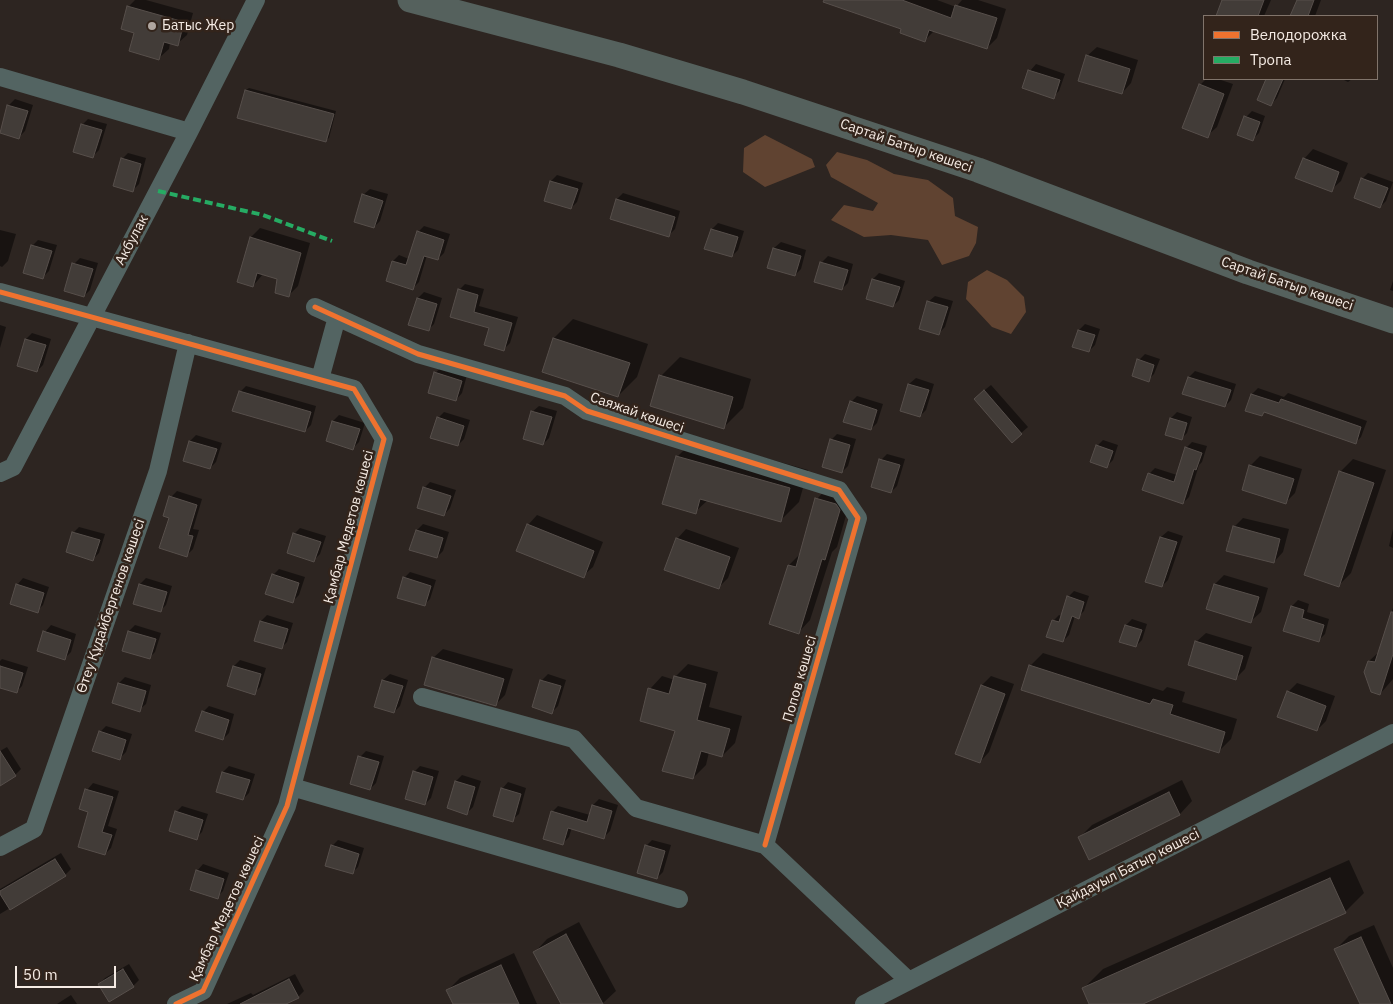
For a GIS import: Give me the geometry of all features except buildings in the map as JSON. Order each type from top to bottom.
[{"type":"highway","name":"Сартай Батыр көшесі","points":[[410,0],[619,55],[742,92],[978,170],[1248,272],[1393,321]]},
{"type":"street","name":"Акбулак","points":[[0,473],[13,467],[256,0]]},
{"type":"street","points":[[0,77],[189,132]]},
{"type":"street","name":"Қамбар Медетов көшесі","points":[[0,292],[354,389],[384,439],[288,806],[203,990],[176,1004]]},
{"type":"street","name":"Саяжай көшесі","points":[[315,307],[418,354],[565,396],[587,411],[839,490],[858,518]]},
{"type":"street","points":[[320,380],[337,317]]},
{"type":"street","name":"Өтеу Құдайбергенов көшесі","points":[[0,847],[34,829],[158,471],[188,343]]},
{"type":"street","name":"Попов көшесі","points":[[765,845],[858,518]]},
{"type":"street","points":[[422,698],[574,739],[636,808],[765,845],[909,981]]},
{"type":"street","name":"Қайдауыл Батыр көшесі","points":[[864,1004],[1393,734]]},
{"type":"street","points":[[292,787],[679,899]]},
{"type":"shaded area","points":[[765,135],[812,159],[815,167],[765,187],[743,172],[744,148]]},
{"type":"shaded area","points":[[837,152],[867,160],[894,174],[928,180],[953,198],[955,216],[978,227],[976,243],[969,256],[942,265],[928,240],[891,235],[864,237],[831,220],[844,205],[873,211],[878,203],[831,177],[826,165]]},
{"type":"shaded area","points":[[987,270],[1007,280],[1024,297],[1026,312],[1011,334],[992,327],[966,299],[968,282]]},
{"type":"marked path","points":[[158,191],[263,215],[332,241]]},
{"type":"cycle path","points":[[0,292],[354,389],[384,439],[287,806],[203,991],[176,1004]]},
{"type":"cycle path","points":[[315,307],[418,354],[565,396],[587,411],[839,490],[858,518],[765,845]]},
{"type":"place","name":"Батыс Жер","points":[[152,26]]}]
